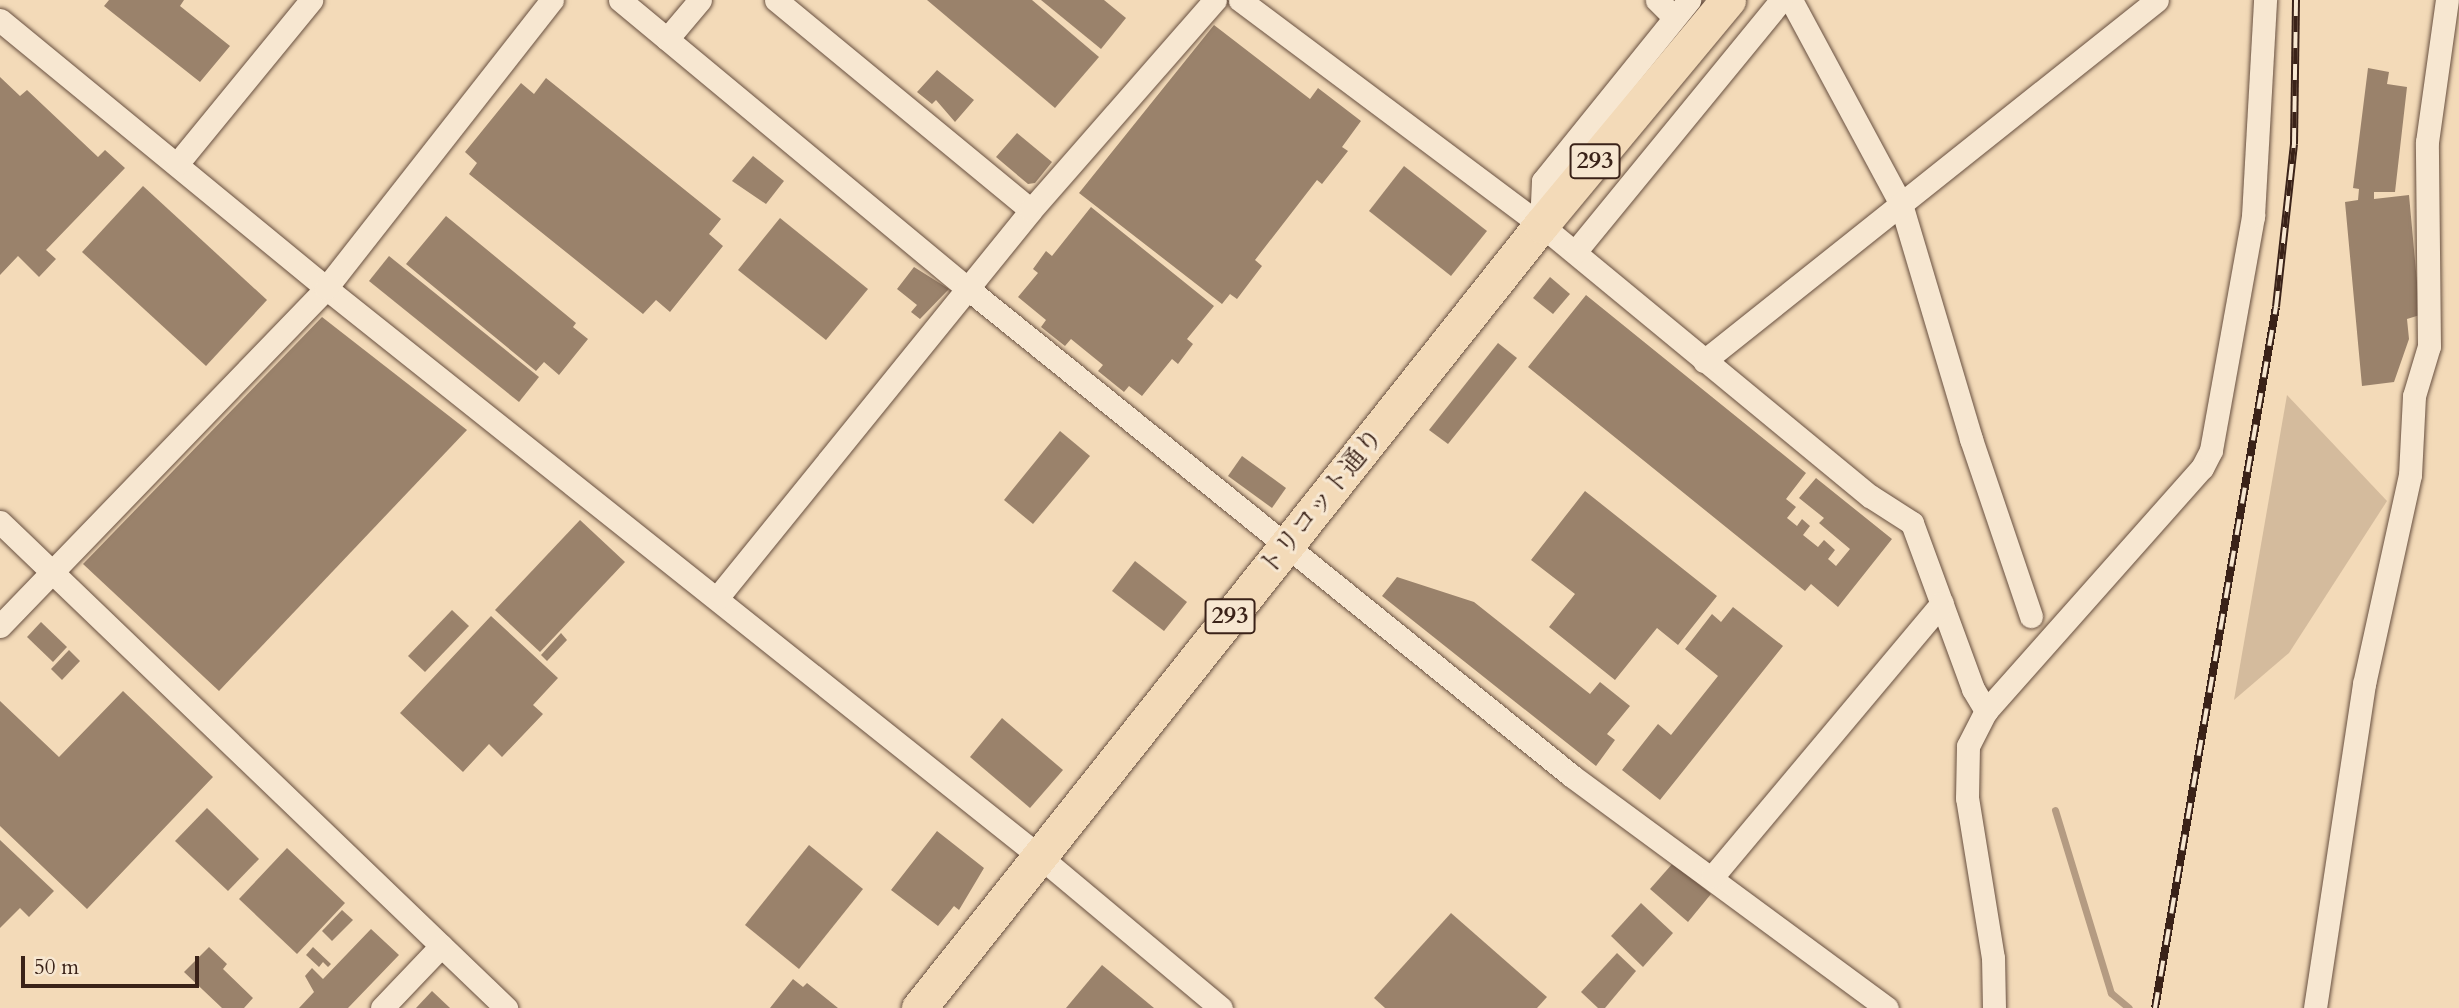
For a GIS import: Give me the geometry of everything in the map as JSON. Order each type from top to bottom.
[{"type":"highway","name":"トリコット通り","points":[[919,1008],[1541,225],[1728,0]]},
{"type":"street","points":[[177,164],[311,0]]},
{"type":"street","points":[[0,626],[326,288],[552,0]]},
{"type":"street","points":[[620,0],[967,288],[1288,543],[1572,776],[1713,876],[1887,1008]]},
{"type":"street","points":[[667,39],[700,0]]},
{"type":"street","points":[[776,0],[1031,211]]},
{"type":"street","points":[[717,598],[1031,211],[1215,0]]},
{"type":"street","points":[[1240,0],[1541,225],[1870,496],[1912,523],[1973,689],[1986,710]]},
{"type":"street","points":[[1541,225],[1544,181],[1682,8],[1657,0]]},
{"type":"street","points":[[1575,252],[1781,0]]},
{"type":"street","points":[[1791,0],[1900,204],[1971,439],[2031,616]]},
{"type":"street","points":[[1704,361],[2157,0]]},
{"type":"street","points":[[1994,1008],[1993,957],[1965,770],[1972,732],[1986,710],[2203,468],[2211,450],[2253,216],[2265,0]]},
{"type":"street","points":[[2315,1008],[2364,684],[2410,475],[2414,396],[2429,346],[2427,142],[2447,0]]},
{"type":"street","points":[[0,20],[326,288],[1039,856],[1221,1008]]},
{"type":"street","points":[[0,522],[506,1008]]},
{"type":"street","points":[[1713,876],[1942,603]]},
{"type":"street","points":[[382,1008],[441,946]]},
{"type":"shaded area","points":[[2287,395],[2387,501],[2289,653],[2234,700]]},
{"type":"building","points":[[109,0],[184,0],[180,6],[230,46],[200,82],[104,6]]},
{"type":"building","points":[[927,0],[1032,0],[1099,57],[1055,108]]},
{"type":"building","points":[[1041,0],[1104,0],[1126,18],[1101,49]]},
{"type":"building","points":[[1214,25],[1310,99],[1318,88],[1361,121],[1342,147],[1348,151],[1322,184],[1317,180],[1255,260],[1262,266],[1237,299],[1230,294],[1222,304],[1079,193]]},
{"type":"building","points":[[2368,68],[2389,72],[2387,84],[2407,87],[2395,192],[2374,192],[2374,199],[2409,195],[2420,315],[2407,319],[2409,339],[2394,382],[2362,386],[2345,202],[2358,200],[2359,189],[2353,188]]},
{"type":"building","points":[[937,70],[974,100],[955,122],[936,100],[932,104],[917,92]]},
{"type":"building","points":[[0,77],[20,96],[27,90],[98,157],[105,150],[125,168],[46,250],[56,259],[39,277],[18,256],[0,275]]},
{"type":"building","points":[[546,78],[721,219],[709,234],[723,246],[670,312],[656,300],[643,314],[469,174],[477,163],[465,152],[521,83],[534,94]]},
{"type":"building","points":[[1017,133],[1052,162],[1035,183],[1028,184],[996,157]]},
{"type":"building","points":[[753,156],[784,181],[766,204],[732,181]]},
{"type":"building","points":[[1404,166],[1487,231],[1451,276],[1369,211]]},
{"type":"building","points":[[143,186],[267,300],[206,366],[82,252]]},
{"type":"building","points":[[1091,207],[1214,306],[1187,339],[1193,344],[1178,364],[1172,359],[1142,396],[1129,386],[1124,392],[1098,371],[1103,365],[1071,339],[1065,346],[1041,327],[1046,320],[1018,297],[1038,273],[1033,269],[1046,251],[1052,256]]},
{"type":"building","points":[[446,216],[576,323],[573,327],[588,339],[559,375],[544,362],[536,371],[406,264]]},
{"type":"building","points":[[780,218],[868,289],[826,340],[738,270]]},
{"type":"building","points":[[389,256],[539,377],[519,402],[369,281]]},
{"type":"building","points":[[914,267],[949,289],[920,319],[911,312],[917,305],[897,289]]},
{"type":"building","points":[[1550,277],[1570,294],[1553,314],[1533,298]]},
{"type":"building","points":[[1586,295],[1806,473],[1786,499],[1796,507],[1787,518],[1797,526],[1802,519],[1810,526],[1803,535],[1818,547],[1824,540],[1835,550],[1828,559],[1836,566],[1850,549],[1819,523],[1824,518],[1799,498],[1816,478],[1892,539],[1838,607],[1811,584],[1805,591],[1528,367]]},
{"type":"building","points":[[322,317],[467,430],[219,691],[83,564]]},
{"type":"building","points":[[1498,343],[1517,358],[1448,444],[1429,430]]},
{"type":"building","points":[[1060,431],[1090,456],[1033,524],[1004,500]]},
{"type":"building","points":[[1242,456],[1286,488],[1272,508],[1228,476]]},
{"type":"building","points":[[1585,491],[1717,596],[1678,645],[1657,628],[1615,680],[1549,627],[1575,594],[1531,560]]},
{"type":"building","points":[[580,520],[625,562],[540,652],[495,610]]},
{"type":"building","points":[[1135,561],[1187,602],[1164,631],[1112,591]]},
{"type":"building","points":[[1397,577],[1474,602],[1590,694],[1600,682],[1630,706],[1607,734],[1615,740],[1596,766],[1382,596]]},
{"type":"building","points":[[1733,607],[1783,646],[1660,800],[1622,770],[1658,724],[1671,735],[1718,676],[1685,649],[1712,614],[1721,622]]},
{"type":"building","points":[[452,610],[469,626],[425,672],[408,656]]},
{"type":"building","points":[[491,616],[558,678],[533,705],[543,714],[502,757],[489,744],[463,772],[400,713]]},
{"type":"building","points":[[41,622],[67,647],[53,662],[27,637]]},
{"type":"building","points":[[561,633],[567,640],[547,661],[541,655]]},
{"type":"building","points":[[69,650],[80,661],[62,680],[51,669]]},
{"type":"building","points":[[123,691],[213,777],[87,909],[0,826],[0,701],[59,757]]},
{"type":"building","points":[[1002,718],[1063,770],[1030,808],[970,757]]},
{"type":"building","points":[[207,808],[259,859],[228,891],[175,841]]},
{"type":"building","points":[[937,831],[984,868],[959,910],[954,906],[938,926],[891,890]]},
{"type":"building","points":[[0,840],[54,891],[29,917],[20,908],[0,928]]},
{"type":"building","points":[[809,845],[863,889],[799,969],[745,925]]},
{"type":"building","points":[[287,848],[345,903],[297,954],[239,899]]},
{"type":"building","points":[[1673,863],[1711,894],[1688,922],[1650,889]]},
{"type":"building","points":[[1641,903],[1673,933],[1643,967],[1611,936]]},
{"type":"building","points":[[342,910],[353,920],[332,941],[322,931]]},
{"type":"building","points":[[1451,913],[1547,997],[1537,1008],[1385,1008],[1374,998]]},
{"type":"building","points":[[371,929],[399,955],[348,1008],[299,1008],[314,992],[305,976],[312,968],[323,979]]},
{"type":"building","points":[[209,947],[227,964],[223,969],[253,998],[244,1008],[222,1008],[184,972]]},
{"type":"building","points":[[313,947],[331,964],[328,967],[323,962],[319,967],[306,955]]},
{"type":"building","points":[[1617,953],[1636,971],[1605,1008],[1598,1008],[1581,992]]},
{"type":"building","points":[[1102,965],[1154,1008],[1066,1008]]},
{"type":"building","points":[[793,979],[803,987],[807,983],[838,1008],[770,1008]]},
{"type":"building","points":[[432,991],[450,1008],[416,1008]]},
{"type":"waterway","points":[[2055,810],[2111,993],[2129,1008]]},
{"type":"railway","points":[[2155,1008],[2276,307],[2294,144],[2296,0]]}]
